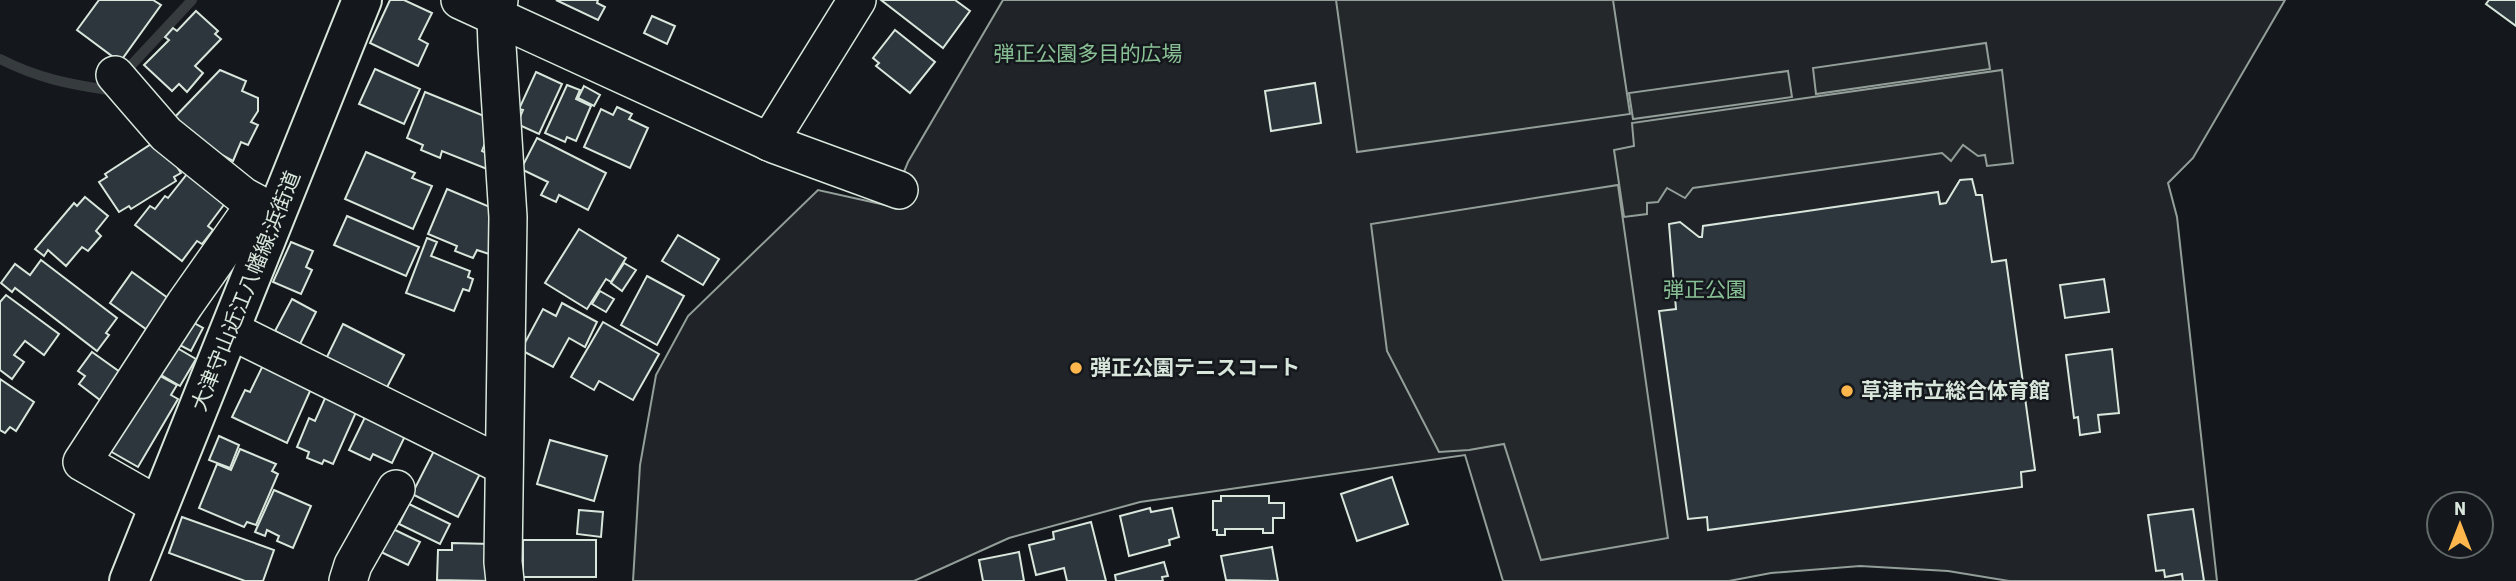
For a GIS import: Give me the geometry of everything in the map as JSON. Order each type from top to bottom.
[{"type":"main road","name":"大津守山近江八幡線;浜街道","points":[[129,581],[230,330],[267,206],[362,0]]},
{"type":"street","points":[[460,0],[497,9],[769,142],[898,190]]},
{"type":"street","points":[[769,142],[857,0]]},
{"type":"street","points":[[497,9],[508,217],[503,562],[505,581]]},
{"type":"street","points":[[115,75],[166,134],[243,196],[267,206],[185,304],[82,462],[159,506]]},
{"type":"street","points":[[230,330],[504,466]]},
{"type":"street","points":[[348,581],[353,565],[396,489]]},
{"type":"green space","name":"弾正公園","points":[[1003,0],[2285,0],[2193,158],[2168,183],[2177,217],[2217,581],[2009,581],[1948,571],[1860,566],[1771,573],[1729,581],[1503,581],[1465,455],[1140,502],[1009,538],[914,581],[633,581],[640,465],[656,375],[688,316],[818,190],[890,206],[908,162]]},
{"type":"shaded area","points":[[1336,0],[1613,0],[1630,114],[1357,152]]},
{"type":"shaded area","points":[[1986,43],[1990,69],[1816,94],[1813,68]]},
{"type":"shaded area","points":[[2002,70],[2013,163],[1987,166],[1985,155],[1978,156],[1963,145],[1951,161],[1942,153],[1693,188],[1685,198],[1667,188],[1658,202],[1647,203],[1647,214],[1624,217],[1614,150],[1634,146],[1632,123]]},
{"type":"shaded area","points":[[1788,71],[1792,97],[1633,119],[1629,93]]},
{"type":"shaded area","points":[[1618,185],[1668,538],[1541,560],[1504,444],[1439,452],[1387,351],[1371,224]]},
{"type":"building","points":[[99,0],[153,0],[161,5],[120,62],[77,30]]},
{"type":"building","points":[[390,0],[404,0],[432,13],[419,39],[428,44],[418,66],[370,43]]},
{"type":"building","points":[[556,0],[598,0],[597,3],[605,7],[598,20]]},
{"type":"building","points":[[881,0],[955,0],[970,11],[943,48]]},
{"type":"building","points":[[2489,0],[2516,0],[2516,26],[2486,4]]},
{"type":"building","points":[[196,11],[218,31],[215,34],[221,39],[195,66],[203,73],[187,92],[179,84],[172,91],[144,65],[169,40],[165,37],[173,28],[177,31]]},
{"type":"building","points":[[652,16],[675,26],[667,44],[644,33]]},
{"type":"building","points":[[895,30],[935,62],[910,93],[876,66],[879,63],[873,58]]},
{"type":"building","points":[[375,69],[420,89],[404,124],[359,104]]},
{"type":"building","points":[[220,70],[246,81],[242,91],[258,98],[258,111],[251,122],[258,125],[248,145],[241,142],[233,161],[187,136],[171,121]]},
{"type":"building","points":[[536,72],[562,84],[539,134],[517,124],[523,110],[519,109]]},
{"type":"building","points":[[1315,83],[1321,123],[1271,131],[1265,91]]},
{"type":"building","points":[[567,85],[580,90],[576,99],[591,106],[576,141],[567,137],[565,142],[545,133]]},
{"type":"building","points":[[584,86],[600,95],[594,106],[578,98]]},
{"type":"building","points":[[425,92],[494,120],[482,151],[493,156],[487,169],[442,151],[440,158],[421,150],[423,145],[407,138]]},
{"type":"building","points":[[617,107],[632,114],[629,119],[648,128],[630,168],[584,147],[601,109],[613,115]]},
{"type":"building","points":[[537,138],[606,173],[588,210],[559,195],[556,202],[541,195],[548,182],[521,169]]},
{"type":"building","points":[[159,139],[181,173],[174,177],[176,181],[131,209],[129,206],[119,212],[99,182],[107,177],[105,174]]},
{"type":"building","points":[[366,152],[415,173],[412,178],[432,186],[413,229],[345,199]]},
{"type":"building","points":[[191,169],[229,198],[208,226],[213,230],[202,244],[197,241],[182,261],[135,225],[150,206],[155,209],[165,196],[168,198]]},
{"type":"building","name":"草津市立総合体育館","points":[[1972,179],[1976,195],[1982,195],[1992,262],[2006,260],[2035,470],[2021,472],[2022,487],[1708,530],[1707,517],[1688,519],[1659,311],[1676,309],[1669,224],[1680,222],[1702,237],[1703,226],[1938,192],[1940,204],[1946,203],[1960,180]]},
{"type":"building","points":[[447,189],[502,212],[499,230],[489,254],[477,250],[473,258],[455,251],[457,246],[428,234]]},
{"type":"building","points":[[85,197],[108,216],[96,231],[101,236],[88,251],[82,247],[66,266],[48,250],[44,256],[35,249],[74,203],[77,206]]},
{"type":"building","points":[[347,216],[419,247],[406,276],[334,245]]},
{"type":"building","points":[[579,229],[626,258],[611,282],[606,279],[587,309],[545,283]]},
{"type":"building","points":[[678,235],[719,259],[703,285],[662,261]]},
{"type":"building","points":[[427,238],[437,242],[431,256],[470,271],[468,277],[473,279],[469,291],[463,289],[454,311],[406,293]]},
{"type":"building","points":[[291,242],[313,251],[306,267],[312,270],[301,294],[273,282]]},
{"type":"building","points":[[41,260],[117,318],[97,351],[15,288],[12,292],[1,283],[15,264],[30,275]]},
{"type":"building","points":[[624,263],[636,270],[622,291],[611,283]]},
{"type":"building","points":[[132,272],[172,301],[150,332],[110,303]]},
{"type":"building","points":[[647,276],[684,296],[657,345],[621,325]]},
{"type":"building","points":[[2104,279],[2109,312],[2065,318],[2060,285]]},
{"type":"building","points":[[600,291],[614,299],[606,312],[592,304]]},
{"type":"building","points":[[6,295],[59,334],[44,355],[25,341],[14,355],[24,362],[12,379],[0,370],[0,302]]},
{"type":"building","points":[[292,299],[316,312],[300,344],[275,331]]},
{"type":"building","points":[[562,303],[597,322],[585,347],[569,338],[553,367],[521,350],[543,309],[556,316]]},
{"type":"building","points":[[185,318],[203,328],[191,351],[172,341]]},
{"type":"building","points":[[603,322],[659,354],[633,400],[599,381],[594,390],[571,377]]},
{"type":"building","points":[[343,324],[404,355],[384,393],[324,363]]},
{"type":"building","points":[[172,345],[196,359],[180,386],[156,372]]},
{"type":"building","points":[[2112,349],[2119,413],[2098,415],[2100,432],[2080,435],[2078,417],[2074,418],[2066,355]]},
{"type":"building","points":[[92,352],[120,372],[100,400],[79,384],[85,376],[78,371]]},
{"type":"building","points":[[267,357],[315,380],[287,443],[232,417],[245,390],[250,392]]},
{"type":"building","points":[[153,372],[177,385],[171,395],[178,399],[138,467],[103,447]]},
{"type":"building","points":[[0,379],[34,402],[16,431],[10,427],[5,433],[0,430]]},
{"type":"building","points":[[330,387],[361,401],[333,464],[324,460],[322,464],[307,458],[309,452],[297,447],[309,418],[315,421]]},
{"type":"building","points":[[368,411],[408,430],[392,463],[373,454],[370,460],[349,450]]},
{"type":"building","points":[[219,436],[239,445],[230,468],[209,460]]},
{"type":"building","points":[[550,440],[607,456],[594,501],[537,484]]},
{"type":"building","points":[[438,443],[484,466],[458,517],[412,494]]},
{"type":"building","points":[[240,449],[276,464],[272,471],[278,474],[256,525],[247,522],[244,527],[199,508],[217,464],[231,470]]},
{"type":"building","points":[[1392,477],[1408,524],[1357,541],[1341,494]]},
{"type":"building","points":[[274,490],[311,506],[293,548],[277,541],[279,536],[267,530],[265,536],[255,532]]},
{"type":"building","points":[[1221,496],[1269,496],[1269,503],[1284,503],[1284,518],[1273,518],[1273,533],[1263,533],[1263,529],[1225,529],[1225,535],[1217,535],[1217,530],[1213,530],[1213,501],[1221,501]]},
{"type":"building","points":[[409,504],[450,524],[440,544],[399,524]]},
{"type":"building","points":[[1150,508],[1151,512],[1172,508],[1179,537],[1169,540],[1170,545],[1129,556],[1120,516]]},
{"type":"building","points":[[2193,509],[2204,581],[2183,581],[2182,574],[2165,577],[2164,570],[2156,571],[2148,515]]},
{"type":"building","points":[[579,510],[603,512],[601,537],[577,534]]},
{"type":"building","points":[[182,517],[274,550],[263,581],[245,581],[169,553]]},
{"type":"building","points":[[1091,522],[1106,581],[1067,581],[1064,568],[1036,575],[1029,545],[1054,539],[1053,532]]},
{"type":"building","points":[[393,529],[420,542],[408,565],[381,552]]},
{"type":"building","points":[[523,540],[596,540],[596,577],[523,577]]},
{"type":"building","points":[[452,543],[491,544],[490,581],[437,580],[438,550],[452,550]]},
{"type":"building","points":[[1272,547],[1278,581],[1226,580],[1221,556]]},
{"type":"building","points":[[1019,552],[1024,581],[983,581],[979,560]]},
{"type":"building","points":[[1164,562],[1168,576],[1162,577],[1163,581],[1116,581],[1115,575]]},
{"type":"waterway","points":[[123,74],[192,0]]},
{"type":"waterway","points":[[0,59],[40,76],[66,83],[108,90],[113,85]]},
{"type":"place","name":"弾正公園テニスコート","points":[[1076,368]]},
{"type":"place","name":"草津市立総合体育館","points":[[1847,391]]},
{"type":"park label","name":"弾正公園多目的広場","points":[[1088,54]]}]
